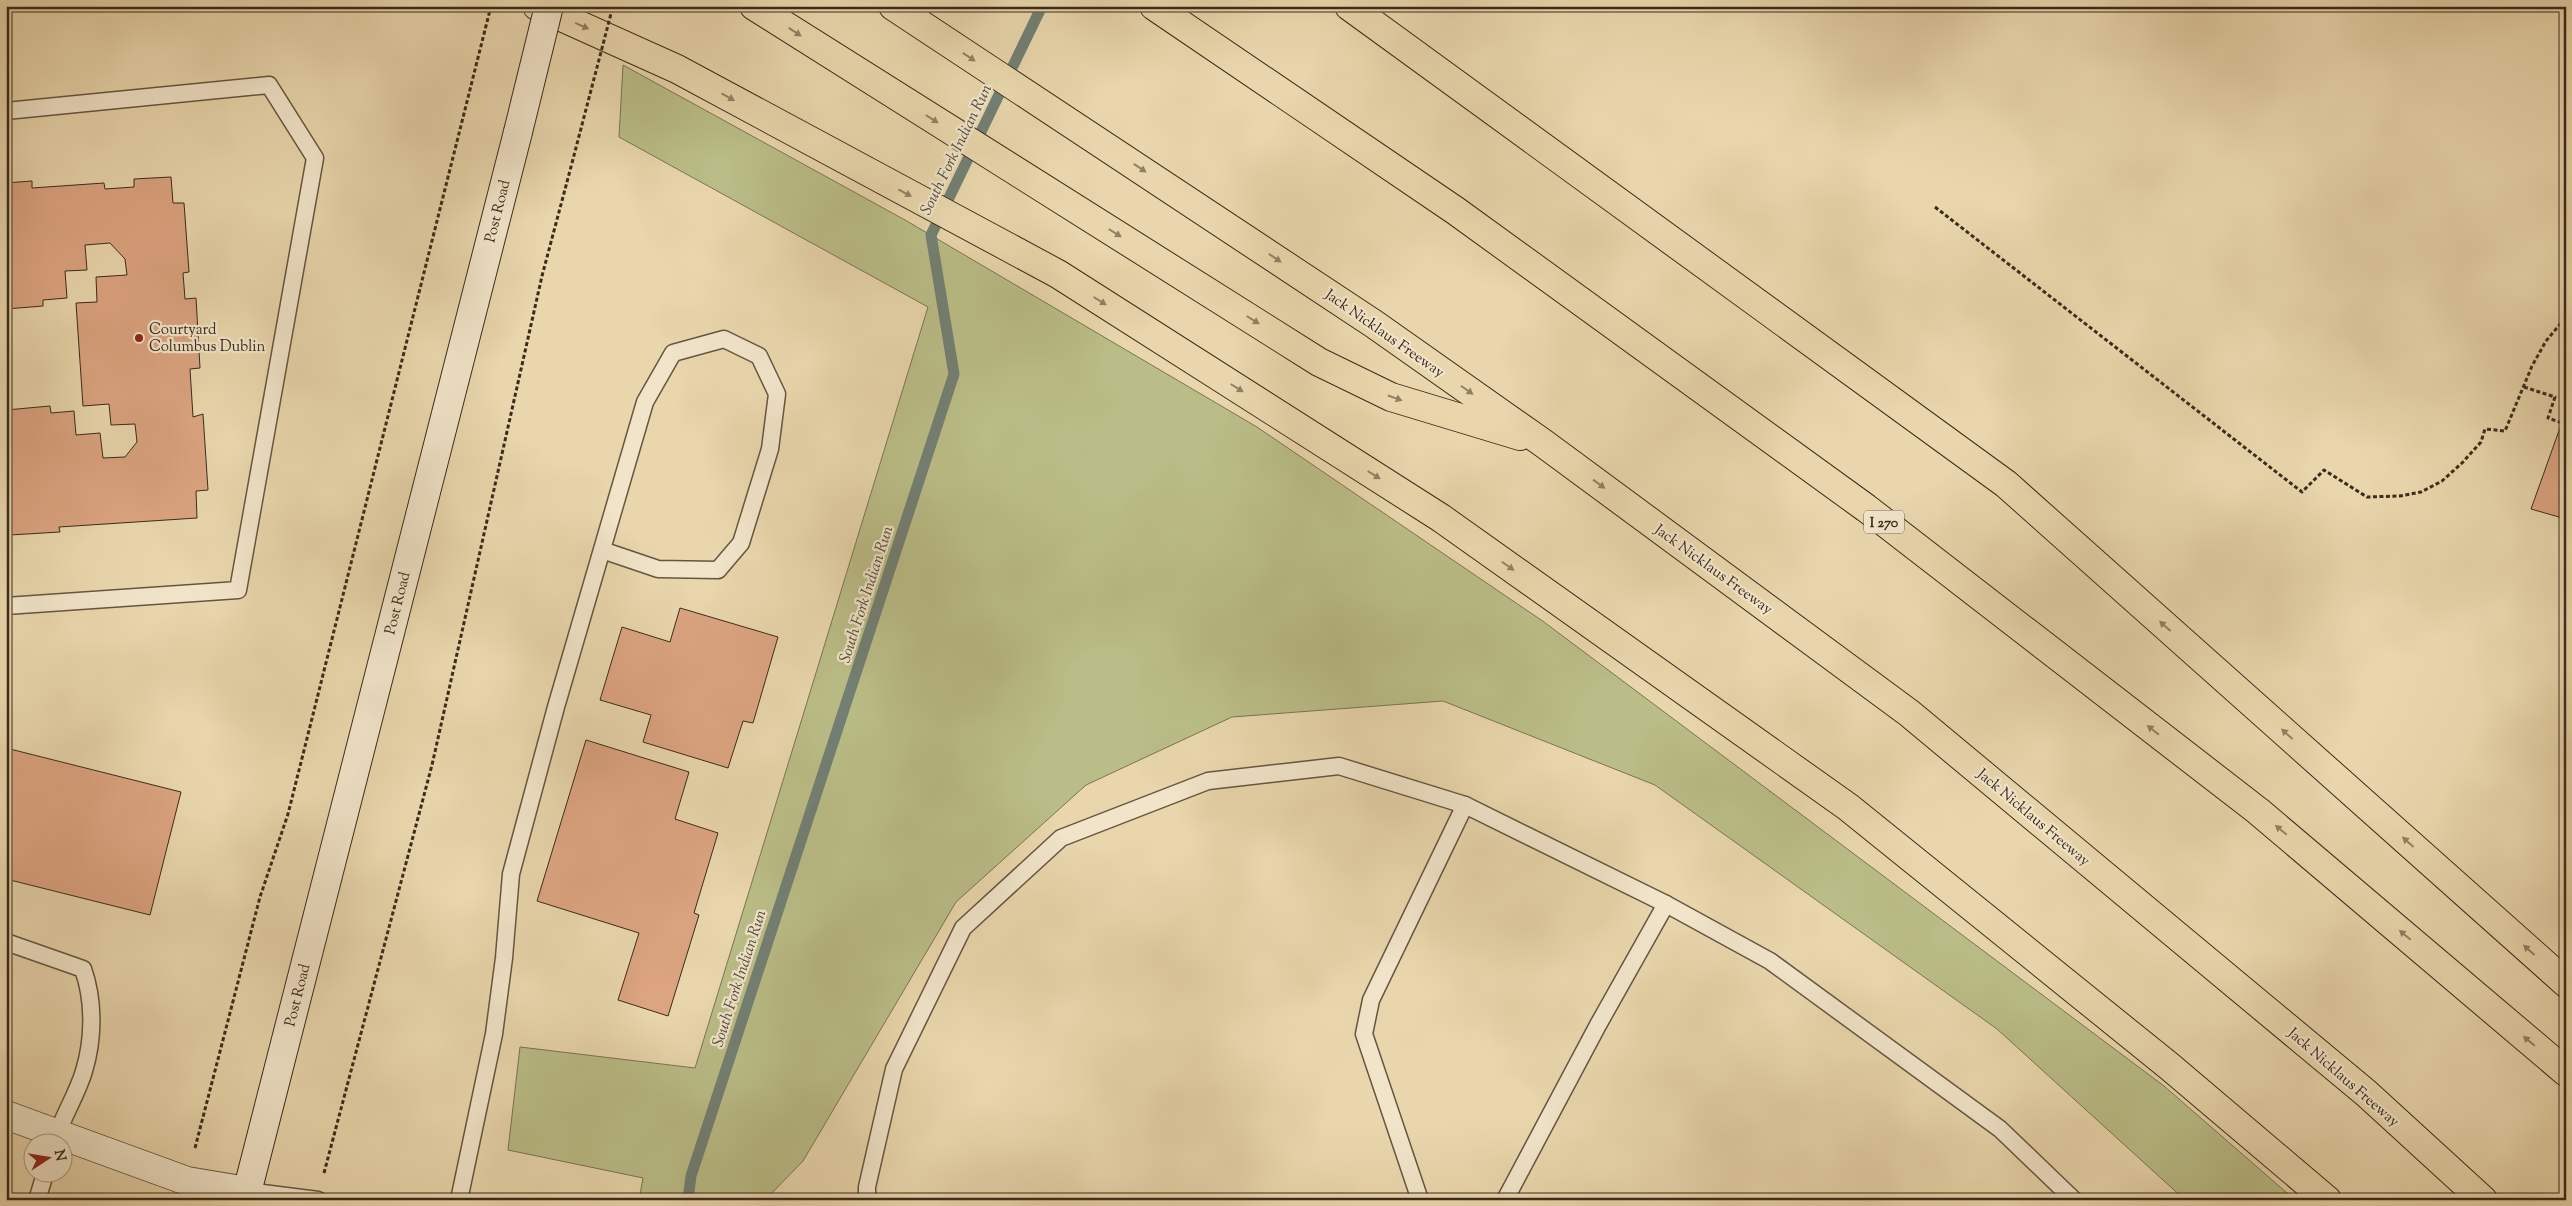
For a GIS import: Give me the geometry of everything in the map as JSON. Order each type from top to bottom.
[{"type":"highway","points":[[537,6],[676,69],[1058,274],[1440,518],[1848,808],[2169,1066],[2327,1200]]},
{"type":"highway","points":[[754,6],[1318,362],[1391,397],[1543,443]]},
{"type":"highway","name":"Jack Nicklaus Freeway","points":[[893,6],[1374,324],[1543,443],[1909,713],[2366,1093],[2483,1200]]},
{"type":"highway","points":[[1349,6],[2006,484],[2566,983]]},
{"type":"highway","name":"I 270","points":[[1161,11],[1456,211],[1866,508],[2258,811],[2566,1072]]},
{"type":"main road","name":"Post Road","points":[[246,1196],[549,6]]},
{"type":"main road","points":[[6,1115],[46,1134]]},
{"type":"main road","points":[[72,1144],[187,1181],[246,1196]]},
{"type":"lane","points":[[6,111],[268,84],[315,158],[238,590],[6,606]]},
{"type":"lane","points":[[459,1200],[494,1034],[504,958],[511,874],[602,550],[645,402],[673,353],[724,339],[759,356],[776,394],[770,449],[741,543],[718,570],[658,569],[602,550]]},
{"type":"lane","points":[[867,1200],[867,1187],[894,1069],[963,928],[1060,838],[1208,781],[1339,766],[1465,805],[1666,904],[1770,961],[2000,1129],[2074,1200]]},
{"type":"lane","points":[[1420,1200],[1364,1034],[1371,1000],[1465,805]]},
{"type":"lane","points":[[1505,1200],[1666,904]]},
{"type":"lane","points":[[6,942],[83,969],[91,990],[91,1027],[84,1070],[58,1134]]},
{"type":"lane","points":[[37,1200],[42,1184]]},
{"type":"lane","points":[[246,1196],[318,1200]]},
{"type":"path","points":[[187,1181],[260,898],[288,814],[491,6]]},
{"type":"path","points":[[318,1200],[432,765],[542,276],[613,6]]},
{"type":"path","points":[[1935,207],[2302,492],[2324,470],[2367,496],[2400,496],[2421,492],[2442,481],[2481,442],[2485,428],[2505,431],[2546,341],[2566,317]]},
{"type":"path","points":[[2524,388],[2555,397],[2548,418],[2562,423]]},
{"type":"green space","points":[[623,65],[905,220],[1257,427],[1544,622],[2164,1086],[2295,1200],[2185,1200],[1997,1029],[1655,785],[1443,701],[1232,717],[1086,785],[956,902],[803,1161],[765,1200],[639,1200],[643,1178],[508,1150],[520,1047],[695,1068],[928,307],[619,137]]},
{"type":"building","name":"Courtyard Columbus Dublin","points":[[171,177],[173,203],[184,203],[189,272],[183,273],[185,299],[196,298],[200,368],[190,369],[193,417],[203,414],[208,490],[196,491],[197,518],[59,527],[60,532],[10,535],[10,530],[6,530],[6,410],[50,406],[51,413],[74,411],[76,435],[100,433],[103,458],[125,457],[137,442],[135,424],[111,425],[109,404],[83,406],[76,303],[97,302],[96,277],[127,275],[125,259],[110,243],[85,245],[87,270],[65,271],[67,298],[43,300],[43,306],[6,309],[6,183],[32,181],[32,188],[104,183],[105,189],[134,187],[134,179]]},
{"type":"building","points":[[2566,411],[2566,519],[2531,509]]},
{"type":"building","points":[[680,608],[778,637],[753,723],[743,721],[728,768],[643,742],[651,715],[600,700],[622,627],[670,642]]},
{"type":"building","points":[[586,740],[689,772],[675,819],[718,833],[694,913],[699,915],[668,1016],[618,1000],[639,933],[537,901]]},
{"type":"building","points":[[6,748],[181,792],[150,915],[6,879]]},
{"type":"waterway","name":"South Fork Indian Run","points":[[688,1200],[691,1176],[954,374],[931,235],[1042,6]]},
{"type":"place","name":"Courtyard Columbus Dublin","points":[[139,338]]}]
